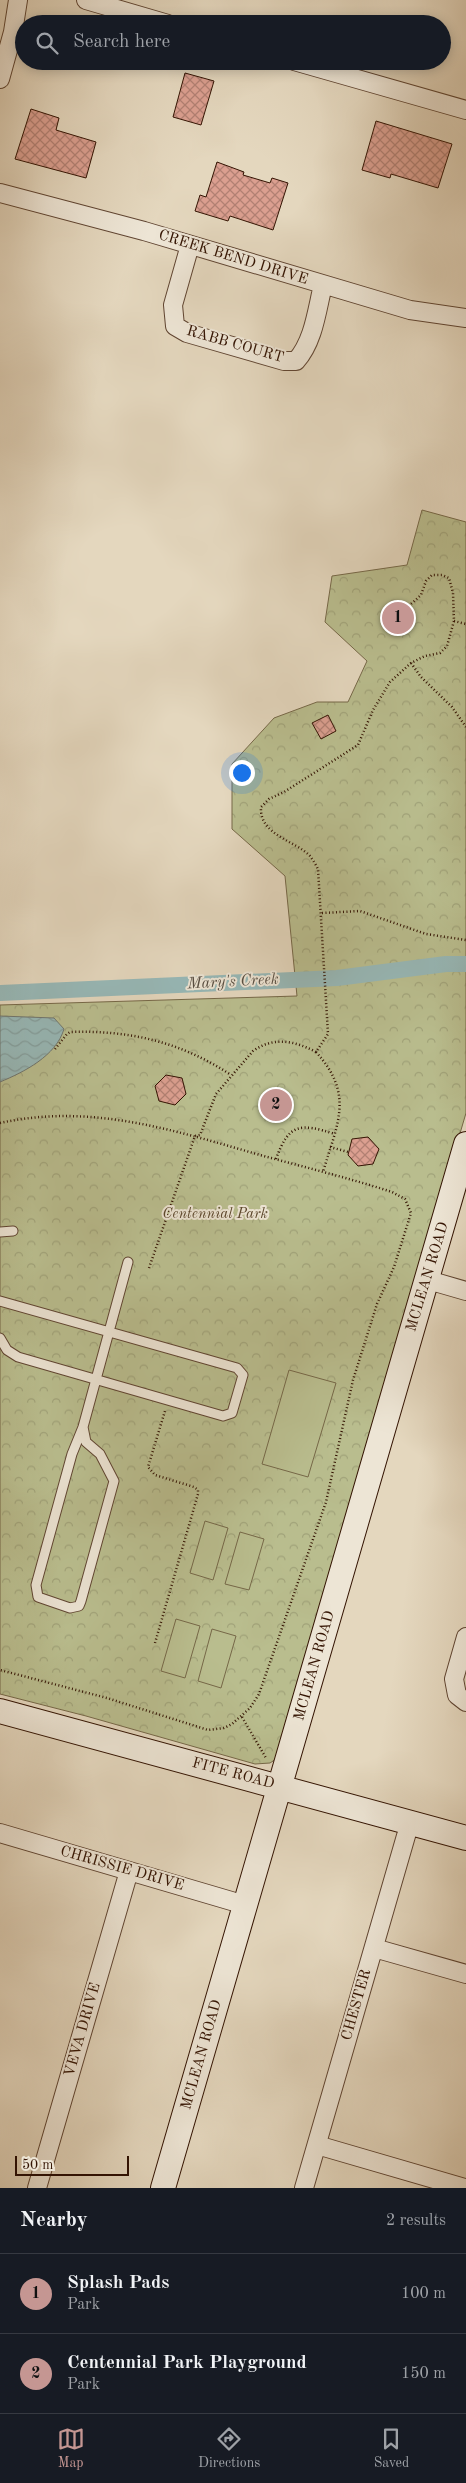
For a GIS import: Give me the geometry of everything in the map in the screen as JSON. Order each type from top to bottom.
[{"type":"street","points":[[16,15],[18,0]]},
{"type":"street","points":[[86,0],[137,15]]},
{"type":"street","points":[[0,80],[15,19]]},
{"type":"street","points":[[326,70],[466,110]]},
{"type":"street","name":"CREEK BEND DRIVE","points":[[0,193],[190,245],[410,310],[466,318]]},
{"type":"street","name":"RABB COURT","points":[[190,245],[173,305],[175,326],[196,335],[284,361],[296,361],[304,353],[308,342],[323,285]]},
{"type":"street","name":"MCLEAN ROAD","points":[[164,2188],[466,1144]]},
{"type":"street","points":[[428,1280],[466,1291]]},
{"type":"street","points":[[461,1698],[454,1680],[466,1637]]},
{"type":"street","name":"FITE ROAD","points":[[0,1711],[281,1786],[466,1838]]},
{"type":"street","name":"CHESTER","points":[[304,2188],[410,1822]]},
{"type":"street","name":"CHRISSIE DRIVE","points":[[0,1834],[245,1904]]},
{"type":"street","name":"VEVA DRIVE","points":[[37,2188],[130,1871]]},
{"type":"street","points":[[374,1948],[466,1974]]},
{"type":"street","points":[[317,2145],[465,2188]]},
{"type":"lane","points":[[0,1232],[13,1231]]},
{"type":"lane","points":[[83,1427],[86,1442],[100,1454],[111,1475],[113,1488],[82,1601],[75,1608],[70,1608],[38,1597],[36,1584],[72,1454],[83,1427],[94,1379],[128,1262]]},
{"type":"lane","points":[[0,1301],[242,1371],[243,1376],[232,1413],[228,1416],[18,1357],[7,1350],[0,1338]]},
{"type":"path","points":[[316,1052],[327,1039],[328,1027],[318,870],[309,855],[274,833],[264,818],[261,807],[269,799],[284,792],[358,744],[382,692],[398,674],[411,663],[444,650],[449,642],[454,621],[452,584],[449,578],[442,575],[432,575],[426,581],[421,595],[410,604]]},
{"type":"path","points":[[454,621],[466,624]]},
{"type":"path","points":[[411,663],[421,677],[452,707],[466,726]]},
{"type":"path","points":[[322,913],[360,911],[426,934],[466,940]]},
{"type":"path","points":[[55,1049],[66,1034],[70,1032],[129,1034],[188,1050],[232,1075]]},
{"type":"path","points":[[195,1136],[200,1135],[216,1094],[253,1051],[272,1042],[285,1041],[300,1044],[316,1052],[334,1076],[340,1094],[340,1119],[323,1172]]},
{"type":"path","points":[[0,1123],[35,1116],[84,1116],[157,1126],[392,1192],[405,1199],[411,1213],[394,1267],[377,1304],[352,1380],[326,1502],[264,1680],[254,1701],[242,1717],[224,1728],[208,1730],[107,1698],[0,1670]]},
{"type":"path","points":[[276,1159],[284,1138],[294,1130],[306,1126],[335,1134]]},
{"type":"path","points":[[149,1268],[195,1136]]},
{"type":"path","points":[[330,1147],[348,1152]]},
{"type":"path","points":[[155,1643],[198,1494],[198,1490],[194,1487],[156,1475],[148,1467],[168,1400]]},
{"type":"path","points":[[242,1717],[266,1758]]},
{"type":"green space","name":"Centennial Park","points":[[422,510],[466,522],[466,1113],[276,1759],[270,1763],[255,1764],[86,1716],[0,1694],[0,1005],[297,996],[285,876],[232,829],[232,764],[274,718],[317,702],[348,702],[367,661],[325,622],[332,576],[407,565]]},
{"type":"green space","points":[[289,1370],[336,1383],[308,1477],[262,1464]]},
{"type":"green space","points":[[205,1521],[228,1528],[213,1580],[190,1573]]},
{"type":"green space","points":[[240,1532],[264,1539],[249,1590],[225,1584]]},
{"type":"green space","points":[[176,1619],[200,1626],[185,1678],[161,1671]]},
{"type":"green space","points":[[212,1629],[236,1636],[221,1688],[198,1681]]},
{"type":"water","points":[[0,1016],[54,1018],[64,1029],[60,1039],[47,1055],[29,1068],[0,1082]]},
{"type":"building","points":[[185,73],[214,81],[201,125],[173,117]]},
{"type":"building","points":[[31,109],[59,118],[56,130],[96,142],[86,178],[15,159]]},
{"type":"building","points":[[376,121],[452,144],[438,188],[391,174],[390,178],[362,170]]},
{"type":"building","points":[[217,162],[244,172],[243,175],[270,183],[272,178],[288,183],[273,230],[230,216],[228,221],[195,211],[200,195],[206,197]]},
{"type":"building","points":[[328,715],[336,731],[321,739],[312,723]]},
{"type":"building","points":[[166,1075],[182,1078],[186,1094],[175,1105],[159,1101],[155,1086]]},
{"type":"building","points":[[368,1137],[379,1149],[373,1164],[358,1166],[348,1155],[352,1139]]},
{"type":"waterway","name":"Mary's Creek","points":[[0,993],[337,978],[446,964],[466,964]]},
{"type":"place","name":"Splash Pads","points":[[398,618]]},
{"type":"place","name":"Centennial Park Playground","points":[[276,1105]]}]
